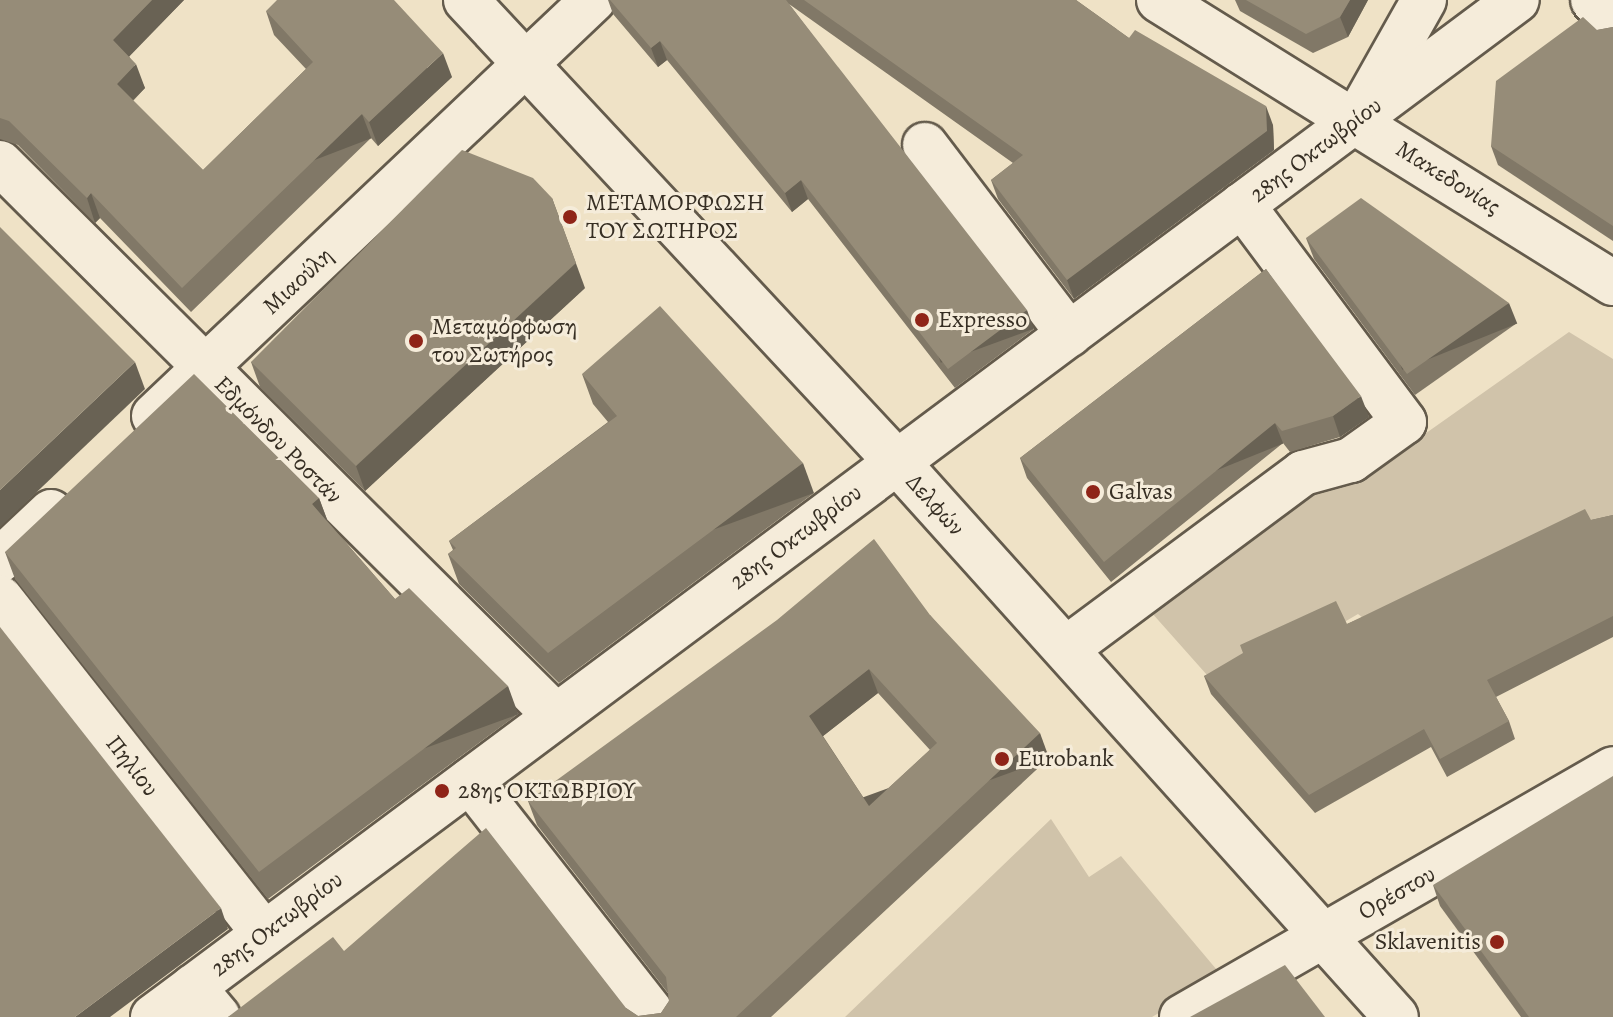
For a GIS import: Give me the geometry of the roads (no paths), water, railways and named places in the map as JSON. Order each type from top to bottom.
[{"type":"street","name":"Δελφών","points":[[466,0],[897,462],[1396,1017]]},
{"type":"street","name":"Μιαούλη","points":[[126,442],[593,0]]},
{"type":"street","name":"Μακεδονίας","points":[[1159,0],[1357,119],[1613,283]]},
{"type":"street","points":[[1357,119],[1424,0]]},
{"type":"street","name":"28ης Οκτωβρίου","points":[[153,1017],[205,1002],[264,934],[1517,0]]},
{"type":"street","points":[[1593,0],[1613,26]]},
{"type":"street","points":[[925,145],[1069,334]]},
{"type":"street","name":"Εδμόνδου Ροστάν","points":[[0,163],[556,716]]},
{"type":"street","points":[[1066,649],[1303,473],[1351,460],[1404,422],[1242,205]]},
{"type":"street","points":[[0,560],[80,485]]},
{"type":"street","name":"Πηλίου","points":[[0,598],[264,934]]},
{"type":"street","name":"Ορέστου","points":[[1182,1017],[1613,769]]},
{"type":"street","points":[[470,781],[655,1017]]},
{"type":"place","name":"ΜΕΤΑΜΟΡΦΩΣΗ ΤΟΥ ΣΩΤΗΡΟΣ","points":[[570,217]]},
{"type":"place","name":"Expresso","points":[[922,320]]},
{"type":"place","name":"Μεταμόρφωση του Σωτήρος","points":[[416,341]]},
{"type":"place","name":"Galvas","points":[[1093,492]]},
{"type":"place","name":"Eurobank","points":[[1002,759]]},
{"type":"place","name":"28ης ΟΚΤΩΒΡΙΟΥ","points":[[442,791]]},
{"type":"place","name":"Sklavenitis","points":[[1497,942]]}]
